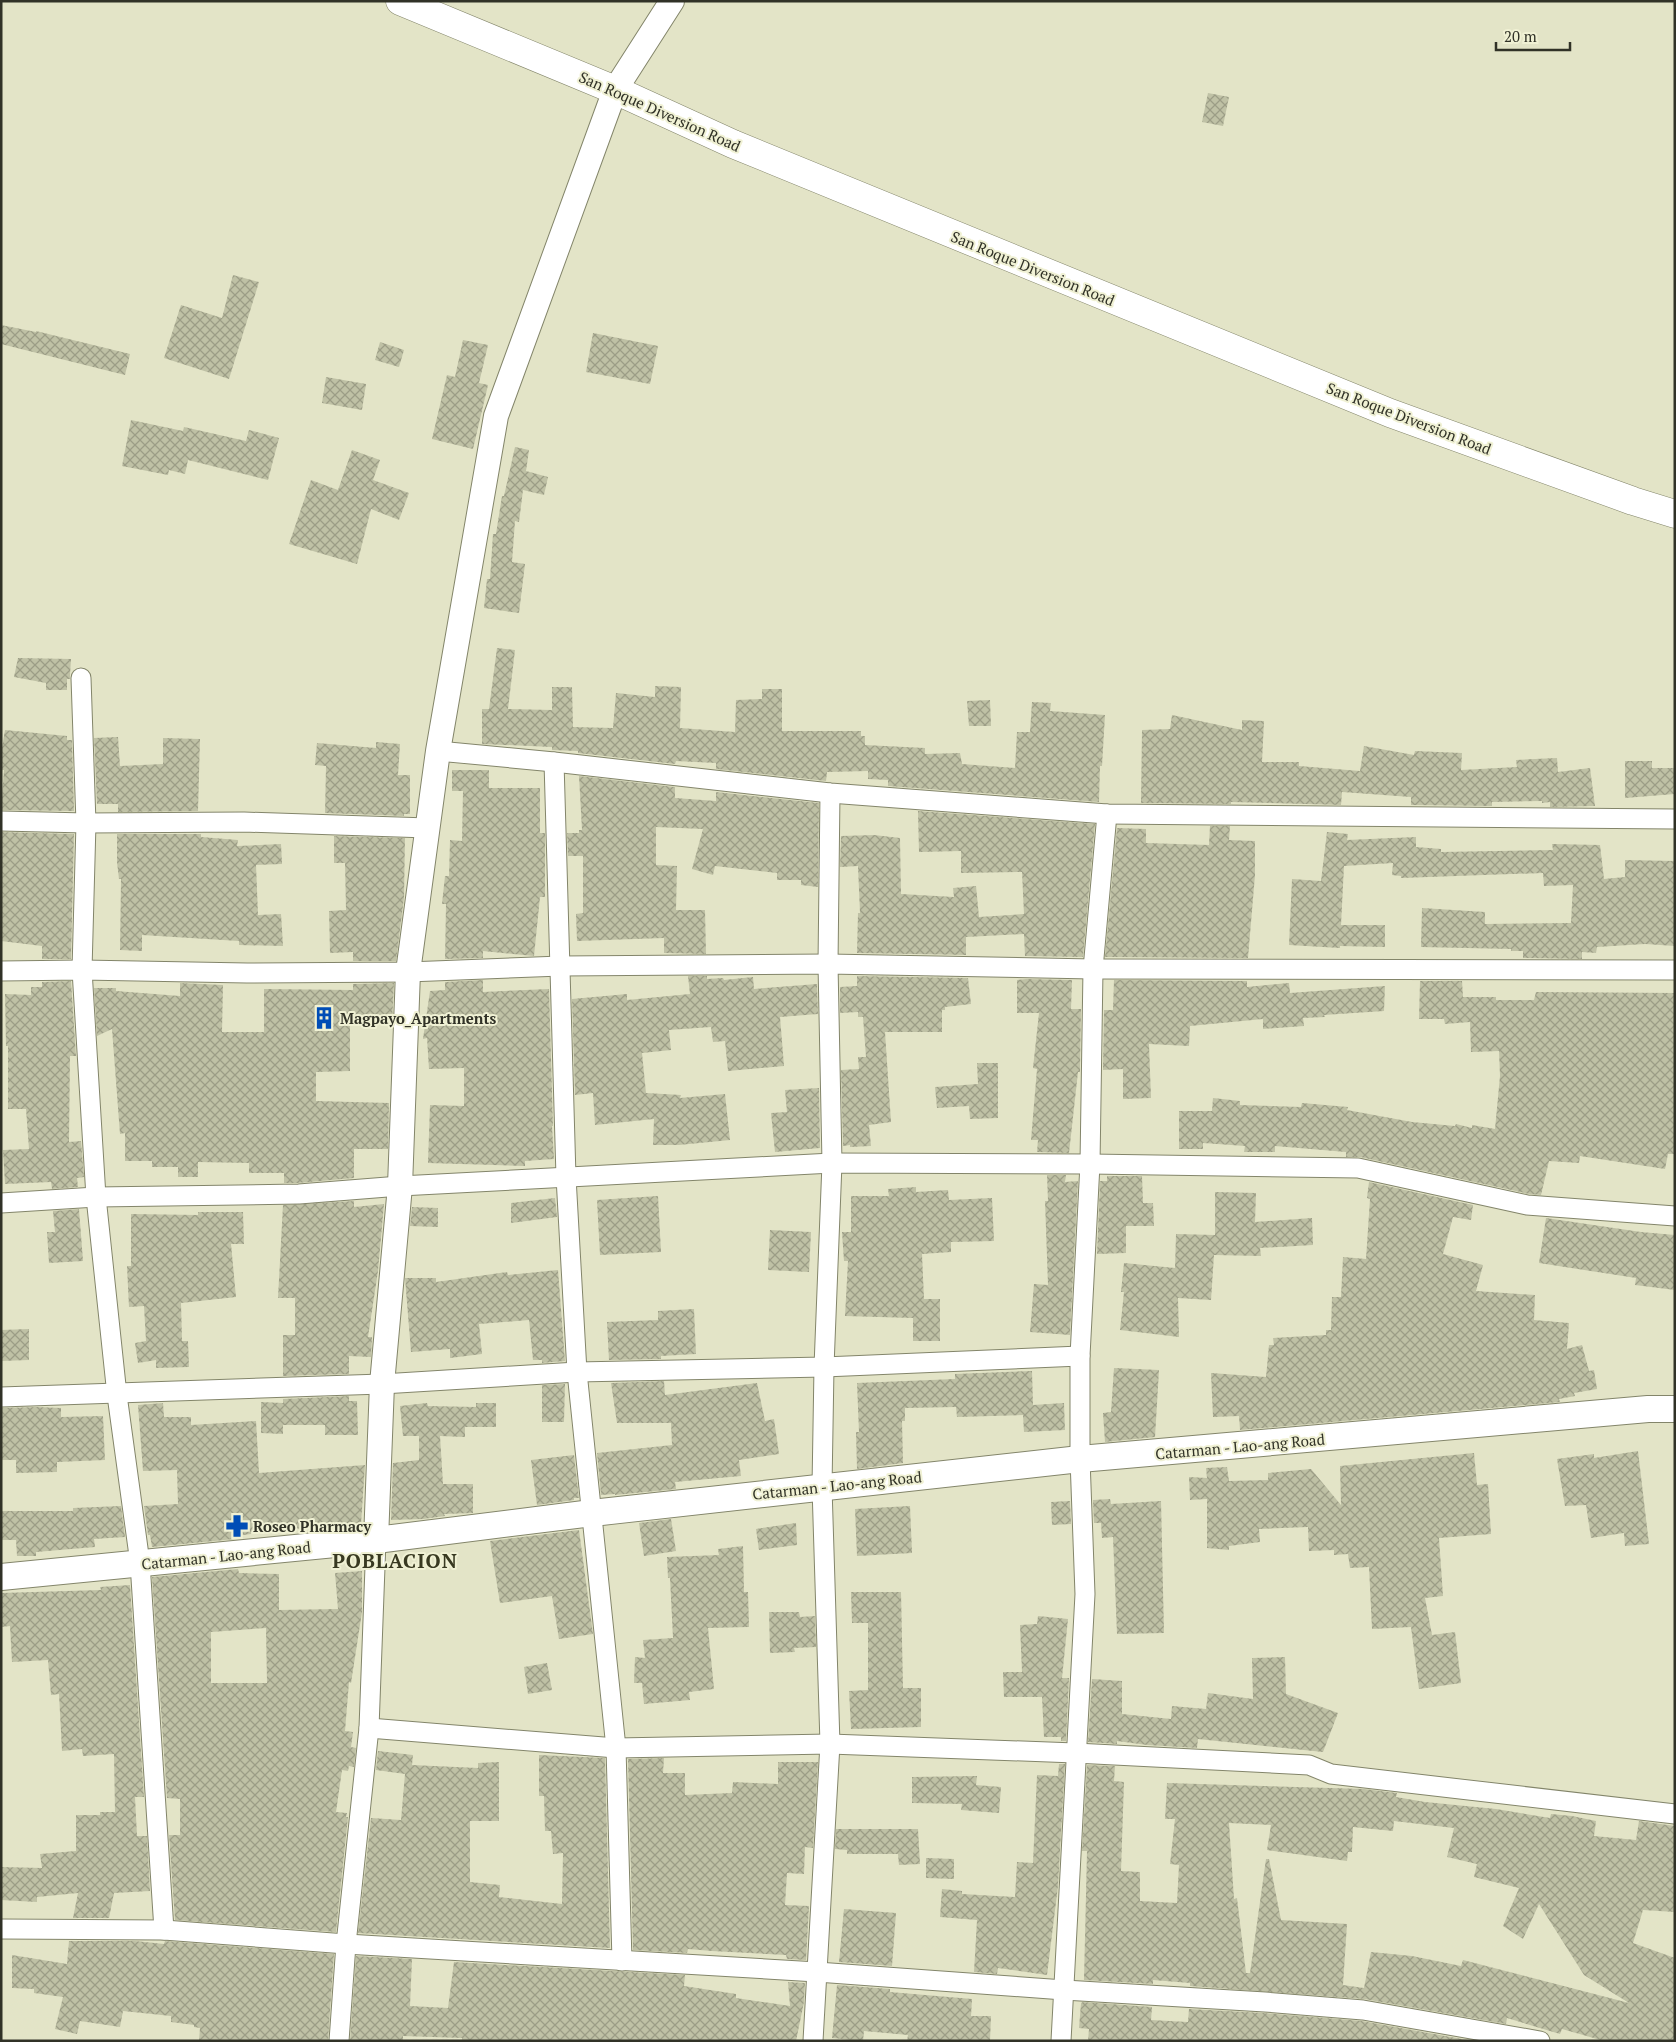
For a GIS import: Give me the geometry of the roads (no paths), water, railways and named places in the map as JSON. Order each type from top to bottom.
[{"type":"main road","name":"San Roque Diversion Road","points":[[400,1],[615,90],[733,144],[1390,413],[1633,501],[1675,514]]},
{"type":"main road","name":"Catarman - Lao-ang Road","points":[[1,1577],[376,1540],[822,1486],[1080,1459],[1648,1409],[1675,1409]]},
{"type":"street","points":[[339,2041],[346,1944],[369,1728],[382,1384],[400,1186],[408,972],[438,751],[496,416],[615,90],[672,1]]},
{"type":"street","points":[[80,678],[86,823],[82,970],[96,1198],[117,1394],[140,1563],[164,1930]]},
{"type":"street","points":[[438,751],[830,793],[1107,814],[1675,819]]},
{"type":"street","points":[[554,762],[566,1177],[577,1372],[616,1748],[622,1961]]},
{"type":"street","points":[[813,2041],[830,1744],[822,1486],[824,1367],[832,1163],[828,964],[830,793]]},
{"type":"street","points":[[1061,2041],[1085,1594],[1080,1459],[1080,1356],[1090,1164],[1093,969],[1107,814]]},
{"type":"street","points":[[1,821],[86,823],[244,822],[428,828]]},
{"type":"street","points":[[1,971],[408,972],[561,966],[828,964],[1093,969],[1675,970]]},
{"type":"street","points":[[1,1203],[96,1198],[299,1194],[400,1186],[832,1163],[1090,1164],[1358,1168],[1527,1205],[1675,1216]]},
{"type":"street","points":[[1,1397],[382,1384],[577,1372],[824,1367],[1080,1356]]},
{"type":"street","points":[[369,1728],[616,1748],[830,1744],[1075,1753],[1309,1765],[1332,1774],[1675,1814]]},
{"type":"street","points":[[1,1929],[164,1930],[346,1944],[817,1972],[1362,2010],[1540,2041]]},
{"type":"place","name":"Magpayo_Apartments","points":[[324,1018]]},
{"type":"place","name":"Roseo Pharmacy","points":[[237,1526]]},
{"type":"district","name":"POBLACION","points":[[395,1560]]}]
